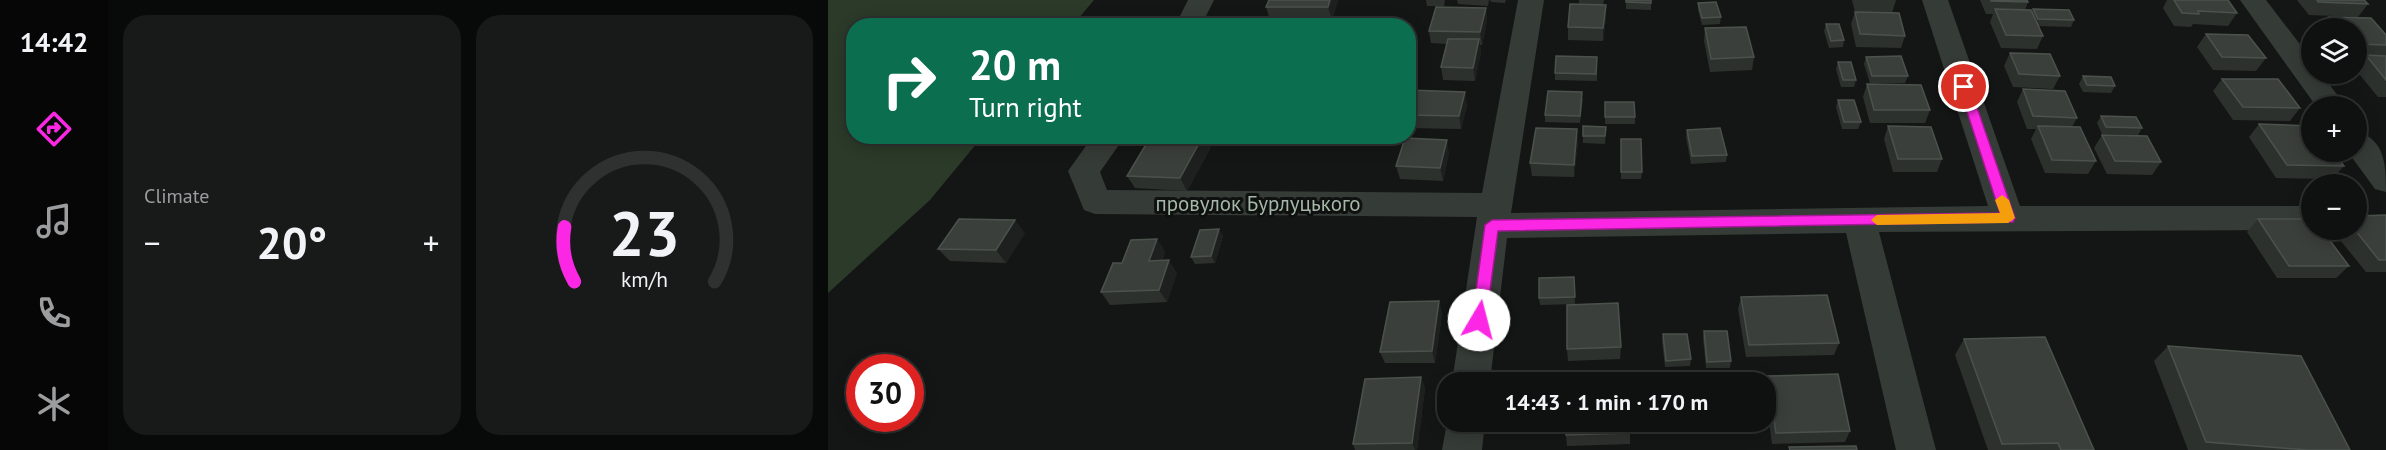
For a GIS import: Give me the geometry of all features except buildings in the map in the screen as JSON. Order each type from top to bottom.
[{"type":"street","points":[[1192,18],[1201,0]]},
{"type":"street","points":[[1472,372],[1494,215],[1531,0]]},
{"type":"street","points":[[1935,0],[2008,218]]},
{"type":"street","points":[[2253,0],[2324,96]]},
{"type":"street","name":"провулок Бурлуцького","points":[[1104,144],[1084,171],[1095,202],[1494,215]]},
{"type":"street","points":[[2367,156],[2386,181]]},
{"type":"street","points":[[1494,215],[1859,220],[2301,218]]},
{"type":"street","points":[[1859,220],[1916,450]]},
{"type":"street","points":[[1462,450],[1465,432]]},
{"type":"shaded area","points":[[828,0],[1094,0],[1079,18],[846,18],[846,144],[976,144],[930,200],[828,293]]},
{"type":"slow traffic","points":[[1877,220],[2008,218],[2002,200]]},
{"type":"route","points":[[1479,320],[1492,225],[2008,218],[1964,87]]}]
